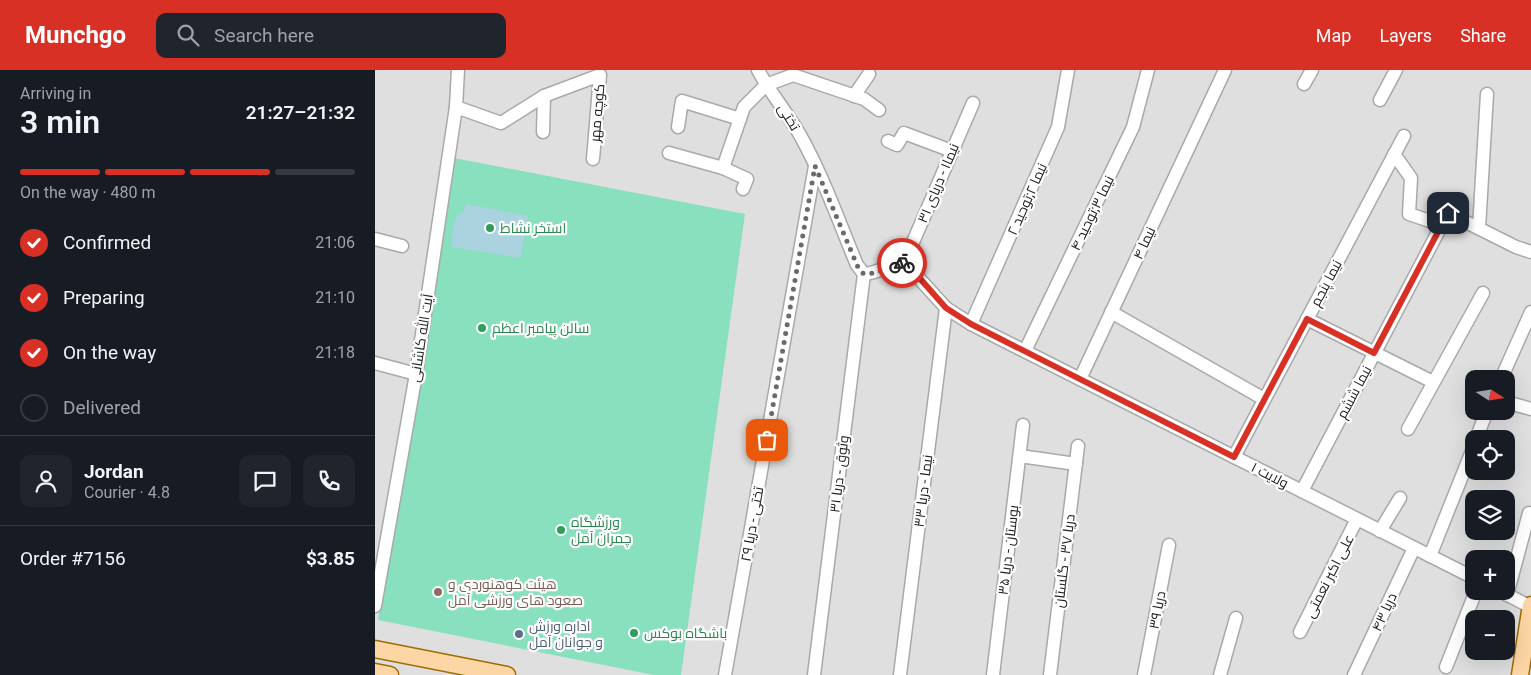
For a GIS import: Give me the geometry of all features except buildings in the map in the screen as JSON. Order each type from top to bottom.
[{"type":"main road","points":[[1519,675],[1531,606]]},
{"type":"main road","points":[[375,649],[507,675]]},
{"type":"main road","points":[[375,672],[391,675]]},
{"type":"street","name":"آیت الله کاشانی","points":[[375,606],[416,374],[456,107],[458,70]]},
{"type":"street","name":"تختی","points":[[758,70],[766,85],[781,103],[793,123],[815,166],[857,265],[864,274]]},
{"type":"street","name":"نیما ۲;توحید ۲","points":[[971,324],[1058,127],[1068,70]]},
{"type":"street","name":"نیما ۳;توحید ۴","points":[[1025,352],[1133,127],[1148,70]]},
{"type":"street","name":"نیما ۴","points":[[1080,379],[1225,70]]},
{"type":"street","points":[[1304,84],[1312,70]]},
{"type":"street","points":[[1380,100],[1396,70]]},
{"type":"street","points":[[854,96],[869,74]]},
{"type":"street","name":"کوچه مهر","points":[[456,107],[501,123],[543,96],[600,75],[593,159]]},
{"type":"street","points":[[723,168],[744,107],[766,85],[793,75],[864,99],[879,110]]},
{"type":"street","points":[[1487,94],[1479,228],[1516,247],[1531,252]]},
{"type":"street","points":[[543,96],[543,132]]},
{"type":"street","points":[[678,127],[682,101],[739,119]]},
{"type":"street","name":"نیما۱ - دریای ۳۱","points":[[904,263],[973,103]]},
{"type":"street","points":[[888,141],[897,145],[904,133],[952,151]]},
{"type":"street","name":"نیما پنجم","points":[[1234,457],[1404,136]]},
{"type":"street","points":[[669,153],[723,168],[747,179],[743,189]]},
{"type":"street","points":[[1395,154],[1411,178],[1409,214],[1441,225]]},
{"type":"street","name":"تختی - دریا ۲۹","points":[[725,675],[815,166]]},
{"type":"street","name":"نیما ششم","points":[[1302,491],[1448,213],[1479,228]]},
{"type":"street","points":[[375,239],[402,246]]},
{"type":"street","name":"ولایت ۱","points":[[904,263],[908,265],[946,308],[971,324],[1465,574]]},
{"type":"street","points":[[864,274],[871,274],[904,263]]},
{"type":"street","name":"وثوق - دریا ۳۱","points":[[814,675],[864,274]]},
{"type":"street","points":[[1408,429],[1483,293]]},
{"type":"street","name":"نیما - دریا ۳۳","points":[[900,675],[946,308]]},
{"type":"street","points":[[1111,312],[1264,399]]},
{"type":"street","points":[[1505,370],[1531,312]]},
{"type":"street","points":[[1307,319],[1433,382]]},
{"type":"street","points":[[375,363],[416,374]]},
{"type":"street","points":[[1515,404],[1531,408]]},
{"type":"street","name":"بوستان - دریا ۳۵","points":[[993,675],[1023,426]]},
{"type":"street","name":"دریا ۳۷ - گلستان","points":[[1050,675],[1078,446]]},
{"type":"street","points":[[1020,456],[1076,464]]},
{"type":"street","points":[[1430,556],[1465,468]]},
{"type":"street","points":[[1380,531],[1400,498]]},
{"type":"street","points":[[1515,556],[1529,513]]},
{"type":"street","name":"علی اکبر نعمتی","points":[[1300,632],[1357,519]]},
{"type":"street","name":"دریا ۳۹","points":[[1144,675],[1169,545]]},
{"type":"street","name":"دریا ۴۳","points":[[1354,675],[1414,548]]},
{"type":"street","points":[[1515,599],[1531,606]]},
{"type":"street","points":[[1446,667],[1472,600]]},
{"type":"street","points":[[1220,675],[1236,618]]},
{"type":"shaded area","points":[[375,70],[1531,70],[1531,675],[375,675]]},
{"type":"green space","points":[[449,157],[745,214],[681,675],[654,675],[378,620]]},
{"type":"water","name":"استخر نشاط","points":[[466,204],[528,216],[521,258],[452,247],[454,223],[458,214],[464,211]]},
{"type":"way so far","points":[[767,440],[815,166],[857,265],[862,272],[864,274],[871,274],[902,263]]},
{"type":"place","name":"استخر نشاط","points":[[490,228]]},
{"type":"place","name":"سالن پیامبر اعظم","points":[[482,328]]},
{"type":"place","name":"ورزشگاه چمران آمل","points":[[561,530]]},
{"type":"place","name":"هیئت کوهنوردی و صعود های ورزشی آمل","points":[[438,592]]},
{"type":"place","name":"باشگاه‌ بوکس","points":[[634,633]]},
{"type":"place","name":"اداره ورزش و جوانان آمل","points":[[519,634]]},
{"type":"route","points":[[902,263],[908,265],[946,308],[971,324],[1234,457],[1307,319],[1374,353],[1448,213]]}]
